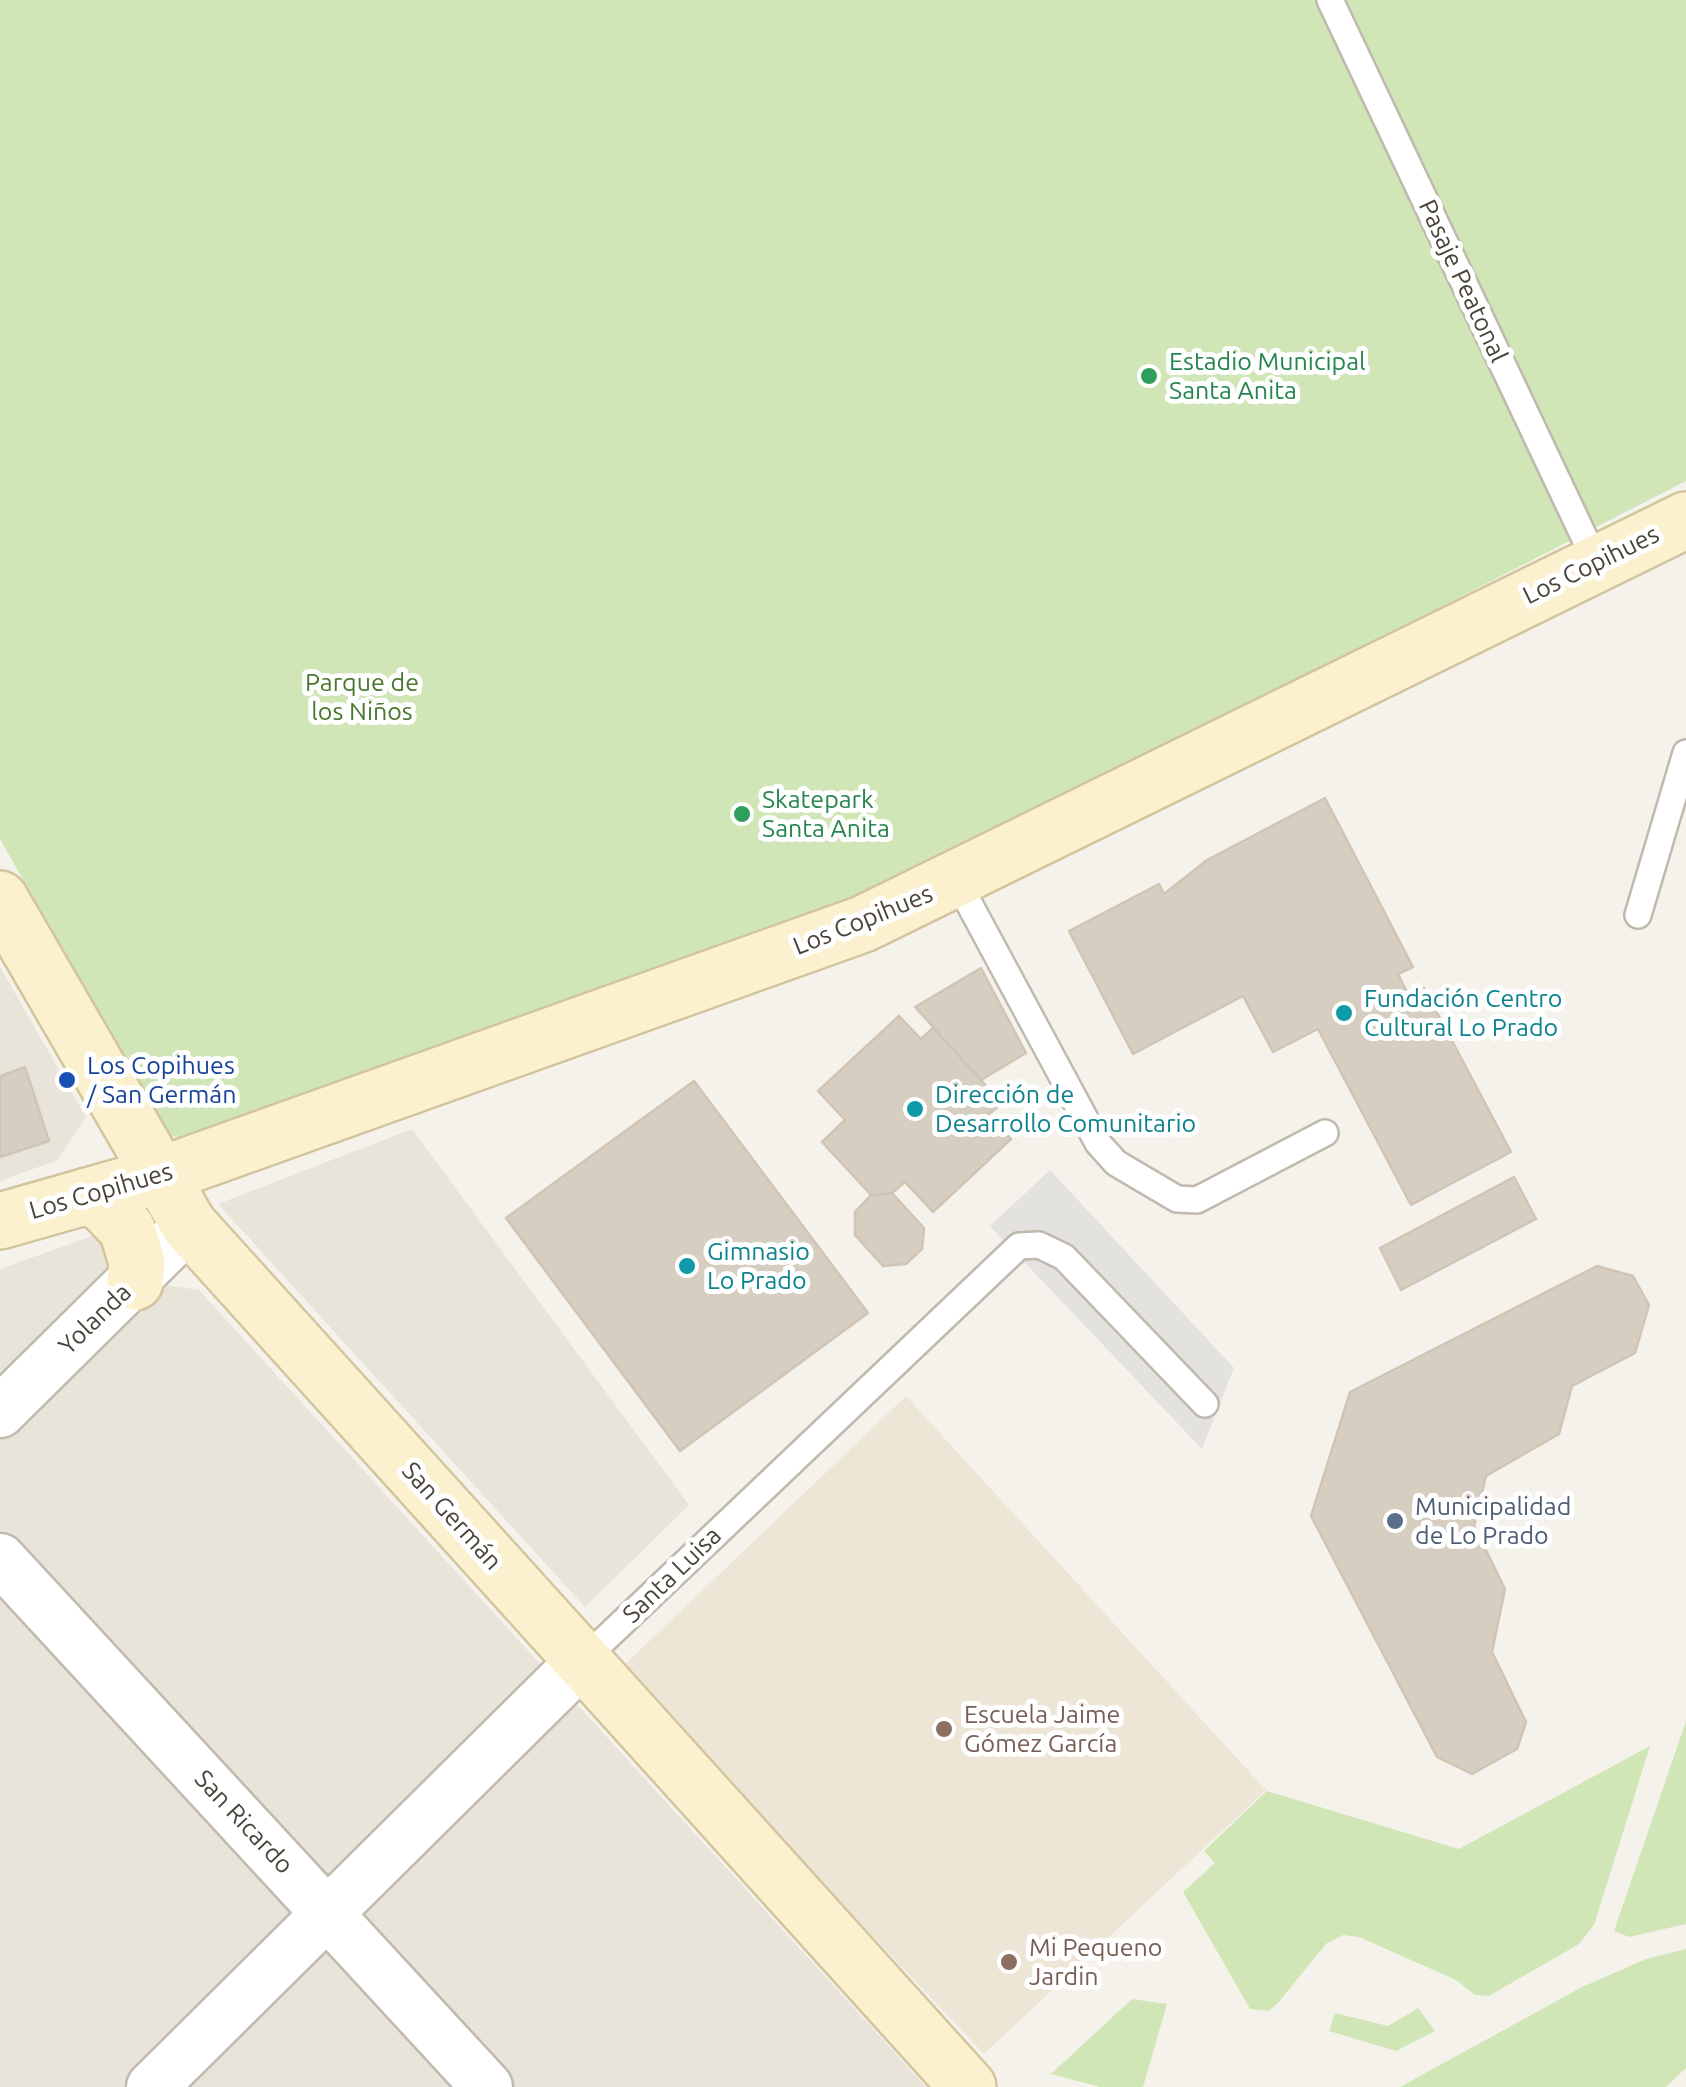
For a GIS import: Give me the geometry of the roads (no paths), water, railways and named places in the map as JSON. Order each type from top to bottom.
[{"type":"street","name":"Los Copihues","points":[[0,1221],[158,1176],[863,924],[1596,562],[1684,526]]},
{"type":"street","name":"San Germán","points":[[0,899],[189,1225],[968,2087]]},
{"type":"street","points":[[88,1196],[112,1211],[127,1229],[136,1262],[135,1282]]},
{"type":"street","name":"Yolanda","points":[[0,1412],[189,1225]]},
{"type":"street","name":"San Ricardo","points":[[0,1559],[487,2087]]},
{"type":"street","name":"Santa Luisa","points":[[152,2087],[583,1660]]},
{"type":"lane","name":"Pasaje Peatonal","points":[[1330,0],[1596,562]]},
{"type":"lane","points":[[1638,915],[1686,754]]},
{"type":"lane","points":[[956,881],[1098,1143],[1116,1163],[1177,1199],[1197,1200],[1325,1133]]},
{"type":"lane","name":"Santa Luisa","points":[[583,1660],[1019,1246],[1040,1245],[1064,1257],[1205,1404]]},
{"type":"place","name":"Estadio Municipal Santa Anita","points":[[1149,376]]},
{"type":"place","name":"Skatepark Santa Anita","points":[[742,814]]},
{"type":"place","name":"Fundación Centro Cultural Lo Prado","points":[[1344,1013]]},
{"type":"place","name":"Los Copihues / San Germán","points":[[67,1080]]},
{"type":"place","name":"Dirección de Desarrollo Comunitario","points":[[915,1109]]},
{"type":"place","name":"Gimnasio Lo Prado","points":[[687,1266]]},
{"type":"place","name":"Municipalidad de Lo Prado","points":[[1395,1521]]},
{"type":"place","name":"Escuela Jaime Gómez García","points":[[944,1729]]},
{"type":"place","name":"Mi Pequeno Jardin","points":[[1009,1962]]},
{"type":"park label","name":"Parque de los Niños","points":[[362,698]]}]
